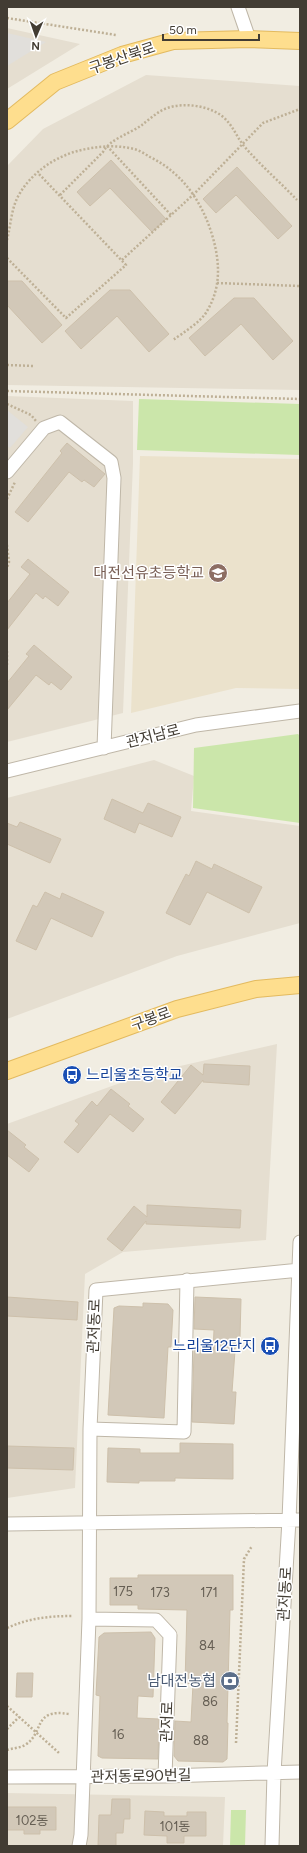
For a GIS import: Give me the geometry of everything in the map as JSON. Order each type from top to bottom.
[{"type":"main road","name":"구봉산북로","points":[[7,121],[55,82],[122,55],[173,41],[249,39],[300,42]]},
{"type":"main road","name":"구봉로","points":[[7,1071],[177,1009],[256,989],[300,985]]},
{"type":"street","points":[[238,7],[249,39]]},
{"type":"street","points":[[11,477],[44,428],[60,422],[111,462],[114,478],[104,748]]},
{"type":"street","name":"관저남로","points":[[7,771],[196,725],[300,711]]},
{"type":"street","name":"관저동로","points":[[272,1846],[274,1773],[295,1520],[300,1242]]},
{"type":"street","name":"관저동로","points":[[89,1523],[90,1429],[96,1290],[299,1270]]},
{"type":"street","points":[[90,1429],[184,1432],[187,1280]]},
{"type":"street","points":[[7,1524],[295,1520]]},
{"type":"street","points":[[79,1846],[81,1835],[89,1619],[89,1523]]},
{"type":"street","name":"관저로","points":[[89,1619],[156,1620],[170,1635],[165,1776]]},
{"type":"street","name":"관저동로90번길","points":[[7,1777],[165,1776],[300,1772]]},
{"type":"path","points":[[7,18],[116,35]]},
{"type":"path","points":[[60,195],[103,152],[106,146],[137,128],[160,111],[177,106],[195,106],[211,110],[222,116],[234,128],[243,145],[297,200]]},
{"type":"path","points":[[122,260],[194,194],[263,123],[300,109]]},
{"type":"path","points":[[106,146],[171,215]]},
{"type":"path","points":[[7,240],[11,216],[20,193],[38,172],[55,159],[78,150],[106,146],[134,149],[162,162],[178,175],[194,194],[208,221],[216,249],[218,270],[216,294],[206,313],[173,340]]},
{"type":"path","points":[[7,258],[66,318],[126,265],[38,172]]},
{"type":"path","points":[[217,283],[300,286]]},
{"type":"path","points":[[7,365],[34,366]]},
{"type":"path","points":[[7,391],[300,399]]},
{"type":"path","points":[[7,404],[30,415],[38,425]]},
{"type":"path","points":[[7,499],[11,477]]},
{"type":"path","points":[[7,545],[9,562],[7,568]]},
{"type":"path","points":[[7,651],[7,666]]},
{"type":"path","points":[[236,1743],[244,1559],[252,1546]]},
{"type":"path","points":[[7,1628],[32,1619],[49,1616],[73,1616]]},
{"type":"path","points":[[7,1706],[58,1753]]},
{"type":"path","points":[[7,1750],[25,1745],[29,1742],[41,1721],[47,1716],[61,1713],[69,1714]]},
{"type":"path","points":[[7,1729],[19,1717]]},
{"type":"shaded area","points":[[7,28],[80,44],[7,89]]},
{"type":"shaded area","points":[[7,33],[46,42],[7,66]]},
{"type":"shaded area","points":[[146,75],[300,86],[300,390],[7,385],[7,166],[43,129]]},
{"type":"shaded area","points":[[7,396],[133,401],[133,463],[123,713],[7,742]]},
{"type":"shaded area","points":[[7,410],[28,427],[10,448],[7,446]]},
{"type":"shaded area","name":"대전선유초등학교","points":[[140,456],[300,459],[300,689],[236,688],[131,713]]},
{"type":"shaded area","points":[[154,760],[194,776],[191,811],[300,826],[300,923],[177,956],[7,1019],[7,798]]},
{"type":"shaded area","points":[[277,1044],[266,1240],[123,1252],[85,1274],[75,1488],[7,1498],[7,1124],[145,1074]]},
{"type":"shaded area","points":[[7,1793],[225,1797],[223,1846],[7,1846]]},
{"type":"green space","points":[[139,399],[300,404],[300,455],[137,450]]},
{"type":"green space","points":[[298,734],[300,736],[300,823],[193,808],[194,748]]},
{"type":"green space","points":[[231,1810],[246,1810],[245,1846],[230,1846]]},
{"type":"building","points":[[111,160],[166,219],[152,232],[110,188],[90,206],[77,192]]},
{"type":"building","points":[[237,167],[292,226],[278,239],[236,195],[216,213],[203,199]]},
{"type":"building","points":[[7,281],[22,281],[62,325],[42,343],[7,305]]},
{"type":"building","points":[[110,290],[130,290],[169,334],[149,352],[117,316],[81,349],[65,331]]},
{"type":"building","points":[[234,298],[254,298],[293,341],[273,360],[241,324],[205,356],[189,338]]},
{"type":"building","points":[[67,443],[105,474],[94,487],[84,480],[82,482],[69,472],[28,522],[15,512],[62,453],[60,451]]},
{"type":"building","points":[[28,559],[69,592],[58,606],[45,596],[43,599],[36,593],[7,630],[7,603],[30,574],[21,567]]},
{"type":"building","points":[[34,645],[72,677],[61,690],[51,682],[49,685],[36,675],[7,710],[7,683],[29,656],[26,654]]},
{"type":"building","points":[[112,799],[143,813],[148,803],[181,817],[172,837],[139,823],[135,833],[104,819]]},
{"type":"building","points":[[20,822],[61,839],[50,863],[7,844],[7,823],[17,827]]},
{"type":"building","points":[[196,861],[212,869],[214,864],[262,887],[249,913],[207,892],[190,925],[166,913],[186,874],[189,876]]},
{"type":"building","points":[[45,892],[60,899],[62,893],[104,912],[92,937],[51,918],[36,950],[16,941],[33,905],[37,907]]},
{"type":"building","points":[[204,1064],[250,1066],[249,1085],[203,1082],[203,1080],[175,1114],[161,1102],[191,1065],[203,1075]]},
{"type":"building","points":[[111,1089],[130,1104],[128,1106],[144,1119],[133,1132],[110,1114],[78,1153],[64,1142],[79,1124],[75,1121],[92,1101],[97,1106]]},
{"type":"building","points":[[7,1130],[26,1145],[24,1147],[39,1159],[29,1172],[7,1155]]},
{"type":"building","points":[[147,1205],[241,1210],[240,1228],[146,1224],[146,1221],[122,1251],[107,1239],[134,1206],[147,1217]]},
{"type":"building","points":[[7,1297],[78,1302],[77,1320],[7,1316]]},
{"type":"building","points":[[195,1297],[241,1299],[240,1337],[236,1337],[232,1392],[236,1392],[234,1424],[192,1422],[194,1350],[213,1351],[214,1330],[194,1329]]},
{"type":"building","points":[[143,1303],[168,1304],[173,1310],[171,1347],[168,1347],[164,1418],[108,1415],[114,1308],[119,1306],[143,1307]]},
{"type":"building","points":[[180,1443],[233,1444],[233,1479],[175,1478],[175,1481],[139,1481],[139,1483],[107,1482],[108,1448],[140,1449],[140,1453],[180,1453]]},
{"type":"building","points":[[7,1446],[74,1448],[73,1470],[7,1468]]},
{"type":"building","points":[[138,1575],[233,1575],[233,1610],[230,1610],[227,1759],[223,1762],[178,1761],[174,1756],[175,1721],[191,1722],[193,1684],[185,1683],[187,1610],[138,1609],[138,1605],[110,1605],[110,1578],[138,1578]]},
{"type":"building","points":[[151,1632],[155,1638],[153,1697],[138,1696],[137,1718],[159,1719],[158,1759],[102,1758],[98,1756],[100,1696],[96,1695],[99,1637],[104,1633]]},
{"type":"building","points":[[17,1673],[33,1673],[32,1697],[16,1697]]},
{"type":"building","points":[[112,1799],[130,1799],[130,1819],[124,1819],[123,1833],[116,1833],[116,1846],[98,1846],[99,1815],[111,1815]]},
{"type":"building","points":[[7,1807],[56,1807],[56,1830],[40,1830],[40,1834],[24,1834],[24,1830],[7,1830]]},
{"type":"building","points":[[145,1811],[164,1812],[164,1816],[187,1816],[187,1812],[206,1812],[206,1836],[184,1836],[184,1843],[167,1843],[167,1836],[144,1835]]},
{"type":"place","name":"대전선유초등학교","points":[[218,573]]},
{"type":"place","name":"느리울초등학교","points":[[72,1075]]},
{"type":"place","name":"느리울12단지","points":[[270,1346]]},
{"type":"place","name":"남대전농협","points":[[230,1681]]}]
